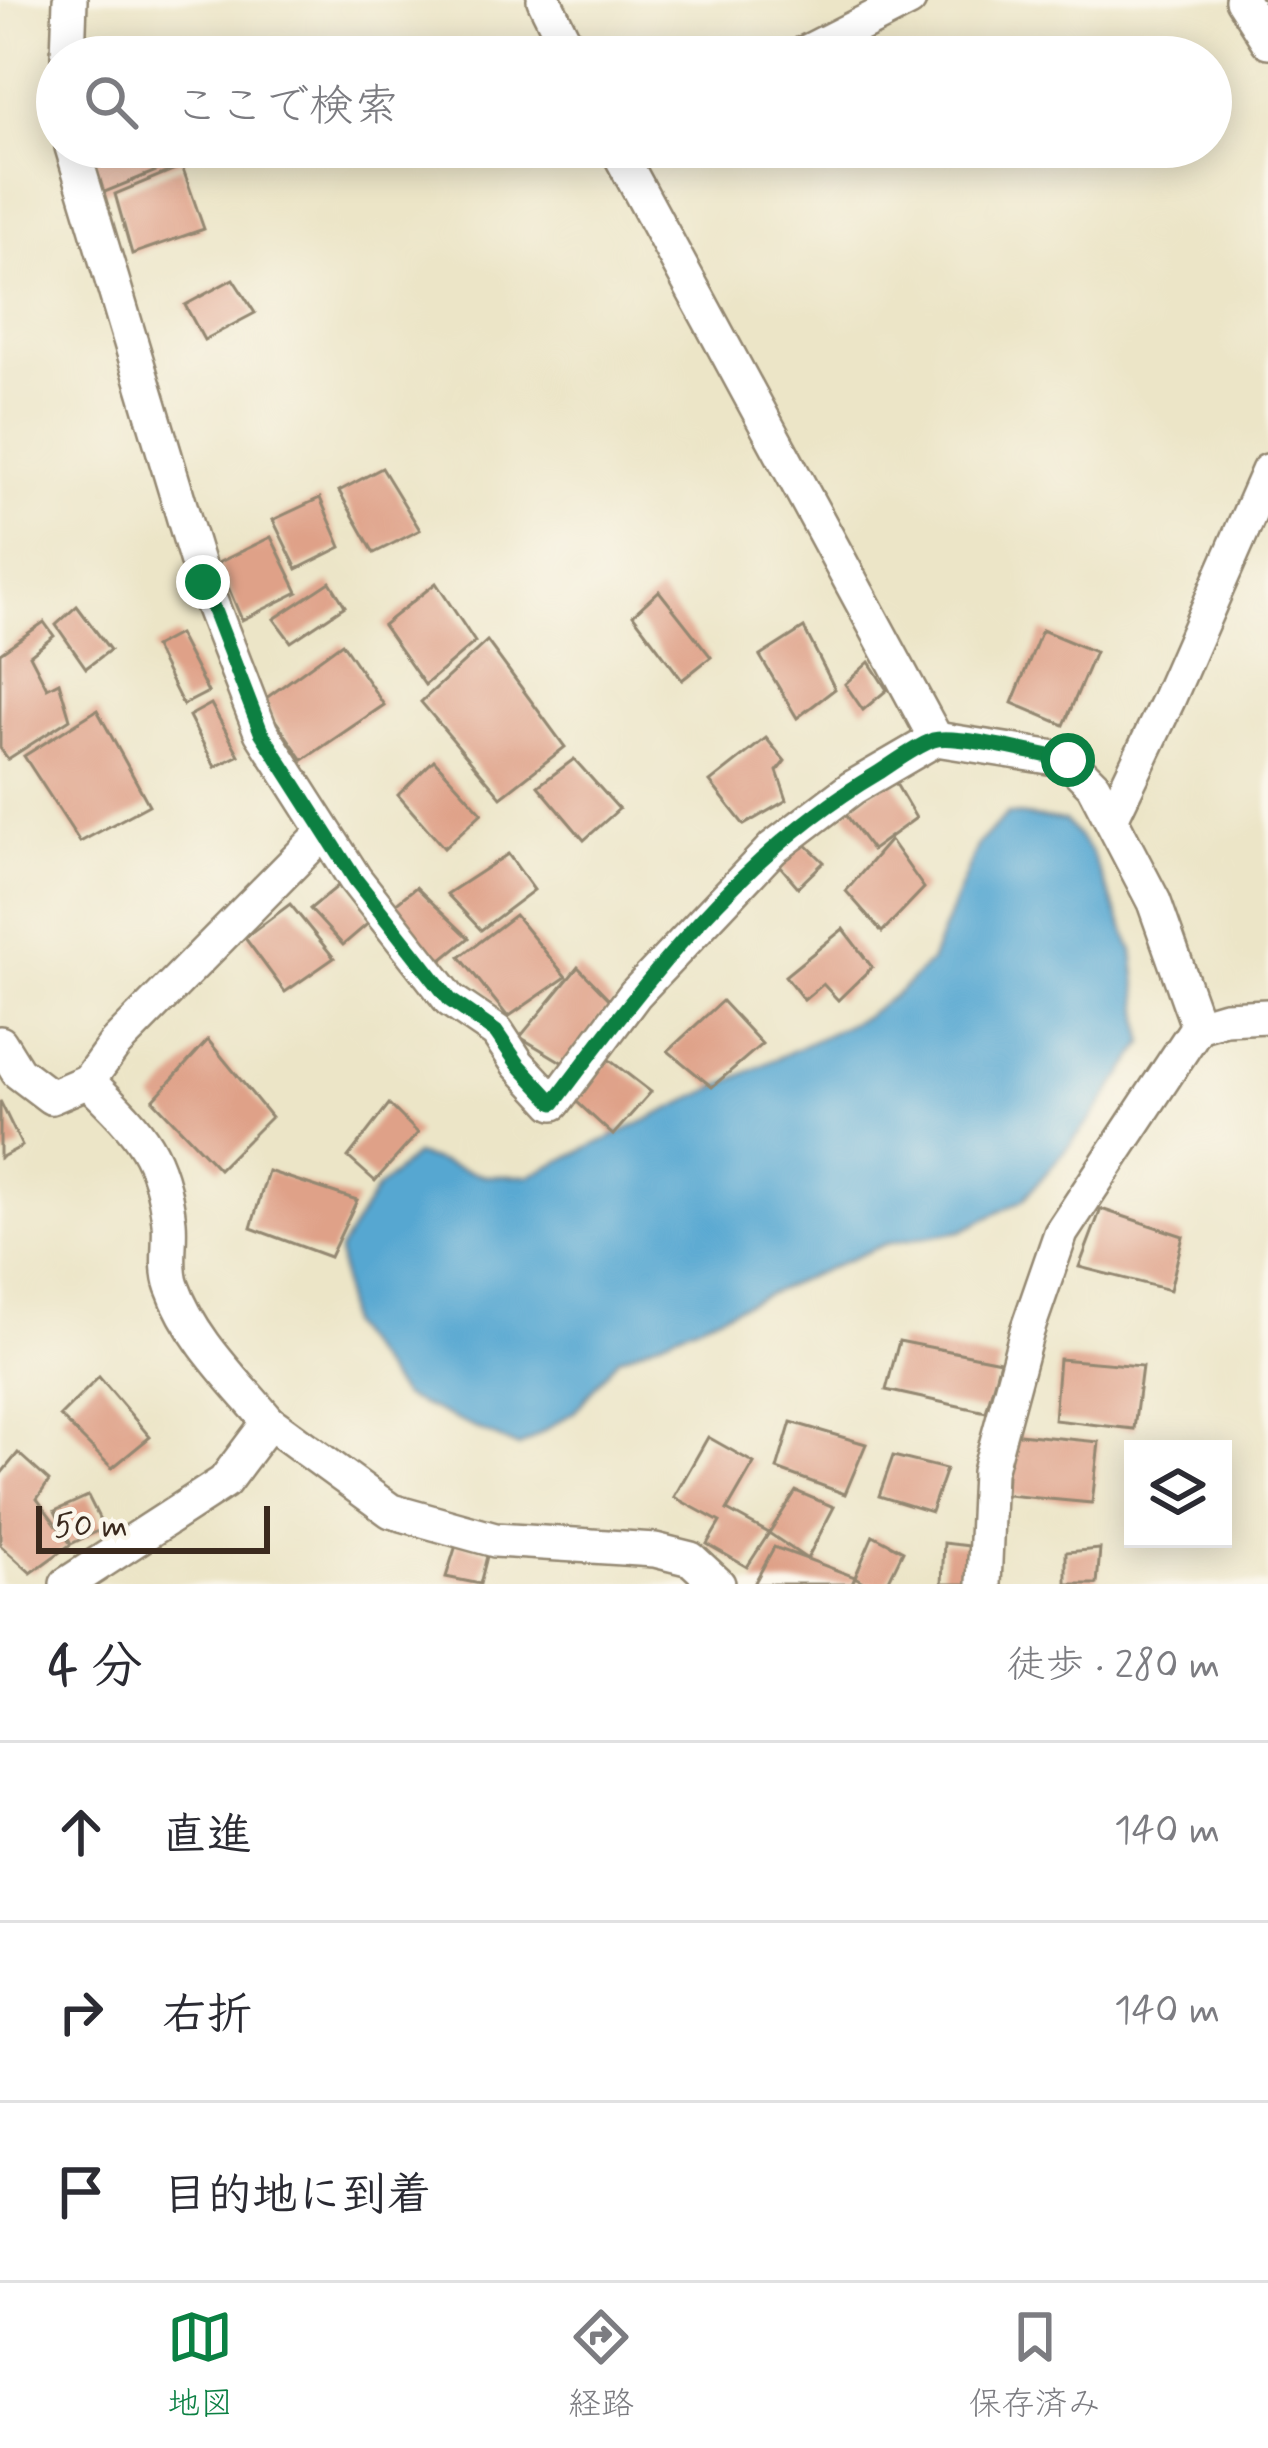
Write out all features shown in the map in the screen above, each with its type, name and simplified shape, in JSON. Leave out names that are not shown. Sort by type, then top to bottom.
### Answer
[{"type":"street","points":[[69,36],[70,0]]},
{"type":"street","points":[[544,0],[562,36]]},
{"type":"street","points":[[838,36],[909,0]]},
{"type":"street","points":[[1242,0],[1268,41]]},
{"type":"street","points":[[78,168],[203,582],[261,732],[355,879],[450,1000],[496,1032],[554,1103],[635,994],[772,848],[852,788],[936,739],[1068,760],[1093,785],[1154,902],[1198,1026]]},
{"type":"street","points":[[629,168],[936,739]]},
{"type":"street","points":[[1112,817],[1268,472]]},
{"type":"street","points":[[0,1043],[18,1072],[51,1097],[88,1081],[115,1044],[324,832]]},
{"type":"street","points":[[984,1584],[989,1472],[1027,1331],[1061,1232],[1198,1026],[1225,1018],[1268,1016]]},
{"type":"street","points":[[88,1081],[136,1129],[161,1170],[170,1282],[194,1331],[269,1422],[392,1511],[495,1540],[655,1550],[691,1559],[718,1584]]},
{"type":"street","points":[[67,1584],[224,1482],[269,1422]]},
{"type":"water","points":[[1008,814],[1065,821],[1091,852],[1133,951],[1144,1043],[1090,1121],[1023,1200],[961,1231],[885,1244],[618,1358],[575,1411],[519,1447],[402,1396],[347,1325],[339,1251],[376,1190],[415,1155],[485,1176],[529,1176],[864,1017],[930,962],[978,844]]},
{"type":"building","points":[[94,168],[164,168],[100,194]]},
{"type":"building","points":[[183,168],[204,229],[132,254],[115,194]]},
{"type":"building","points":[[233,279],[255,313],[204,340],[185,305]]},
{"type":"building","points":[[382,468],[420,530],[374,553],[339,491]]},
{"type":"building","points":[[320,498],[341,547],[297,569],[273,520]]},
{"type":"building","points":[[271,537],[298,592],[242,620],[218,563]]},
{"type":"building","points":[[330,582],[345,606],[291,642],[274,619]]},
{"type":"building","points":[[436,583],[475,642],[425,685],[383,625]]},
{"type":"building","points":[[659,591],[711,657],[682,680],[633,615]]},
{"type":"building","points":[[77,606],[110,650],[86,668],[56,625]]},
{"type":"building","points":[[44,622],[54,636],[30,655],[47,688],[59,682],[70,719],[8,759],[0,748],[0,653]]},
{"type":"building","points":[[804,628],[835,689],[797,718],[760,656]]},
{"type":"building","points":[[1042,630],[1095,652],[1064,725],[1012,703]]},
{"type":"building","points":[[178,634],[208,692],[183,705],[154,647]]},
{"type":"building","points":[[487,641],[565,747],[501,797],[421,702]]},
{"type":"building","points":[[342,643],[384,705],[303,760],[262,701]]},
{"type":"building","points":[[869,662],[887,690],[863,710],[845,684]]},
{"type":"building","points":[[211,704],[239,755],[215,767],[189,716]]},
{"type":"building","points":[[97,710],[149,805],[80,842],[24,756]]},
{"type":"building","points":[[766,738],[785,761],[777,771],[787,800],[744,825],[710,782]]},
{"type":"building","points":[[574,759],[619,809],[584,840],[538,786]]},
{"type":"building","points":[[434,760],[482,813],[444,848],[398,795]]},
{"type":"building","points":[[892,777],[916,818],[872,850],[844,812]]},
{"type":"building","points":[[890,840],[924,888],[882,932],[846,891]]},
{"type":"building","points":[[803,842],[824,862],[798,887],[780,866]]},
{"type":"building","points":[[508,854],[534,890],[481,930],[447,894]]},
{"type":"building","points":[[344,881],[371,921],[343,945],[310,909]]},
{"type":"building","points":[[416,887],[469,938],[442,960],[389,909]]},
{"type":"building","points":[[290,904],[334,958],[285,992],[245,938]]},
{"type":"building","points":[[515,915],[566,977],[508,1017],[460,957]]},
{"type":"building","points":[[843,929],[872,967],[838,1000],[823,984],[804,1000],[785,976]]},
{"type":"building","points":[[578,967],[613,1003],[565,1064],[520,1037]]},
{"type":"building","points":[[722,1001],[762,1044],[712,1087],[668,1051]]},
{"type":"building","points":[[208,1040],[271,1117],[219,1169],[153,1100]]},
{"type":"building","points":[[608,1059],[651,1092],[613,1135],[576,1101]]},
{"type":"building","points":[[0,1101],[22,1146],[0,1158]]},
{"type":"building","points":[[389,1104],[418,1133],[375,1181],[348,1157]]},
{"type":"building","points":[[268,1171],[357,1200],[330,1257],[251,1228]]},
{"type":"building","points":[[1101,1209],[1183,1236],[1170,1290],[1079,1267]]},
{"type":"building","points":[[899,1341],[1000,1361],[986,1412],[886,1390]]},
{"type":"building","points":[[1059,1359],[1142,1366],[1134,1429],[1054,1420]]},
{"type":"building","points":[[99,1377],[150,1437],[112,1468],[60,1416]]},
{"type":"building","points":[[791,1422],[866,1444],[845,1494],[777,1469]]},
{"type":"building","points":[[1009,1433],[1099,1442],[1092,1503],[1006,1495]]},
{"type":"building","points":[[708,1437],[754,1463],[727,1510],[769,1533],[747,1567],[707,1544],[720,1522],[674,1497]]},
{"type":"building","points":[[18,1453],[49,1481],[37,1499],[71,1544],[31,1573],[0,1545],[0,1475]]},
{"type":"building","points":[[893,1456],[946,1469],[931,1512],[879,1496]]},
{"type":"building","points":[[796,1491],[834,1507],[807,1559],[769,1533]]},
{"type":"building","points":[[88,1496],[104,1528],[71,1544],[55,1511]]},
{"type":"building","points":[[873,1535],[903,1551],[887,1584],[866,1584],[855,1577]]},
{"type":"building","points":[[457,1542],[488,1552],[480,1584],[446,1577]]},
{"type":"building","points":[[944,1543],[977,1547],[976,1584],[942,1584]]},
{"type":"building","points":[[774,1547],[855,1577],[852,1584],[754,1584]]},
{"type":"building","points":[[1100,1549],[1097,1584],[1066,1584],[1066,1552]]},
{"type":"route","points":[[203,582],[261,732],[355,879],[450,1000],[496,1032],[554,1103],[635,994],[706,916],[772,848],[852,788],[936,739],[1068,760]]}]
